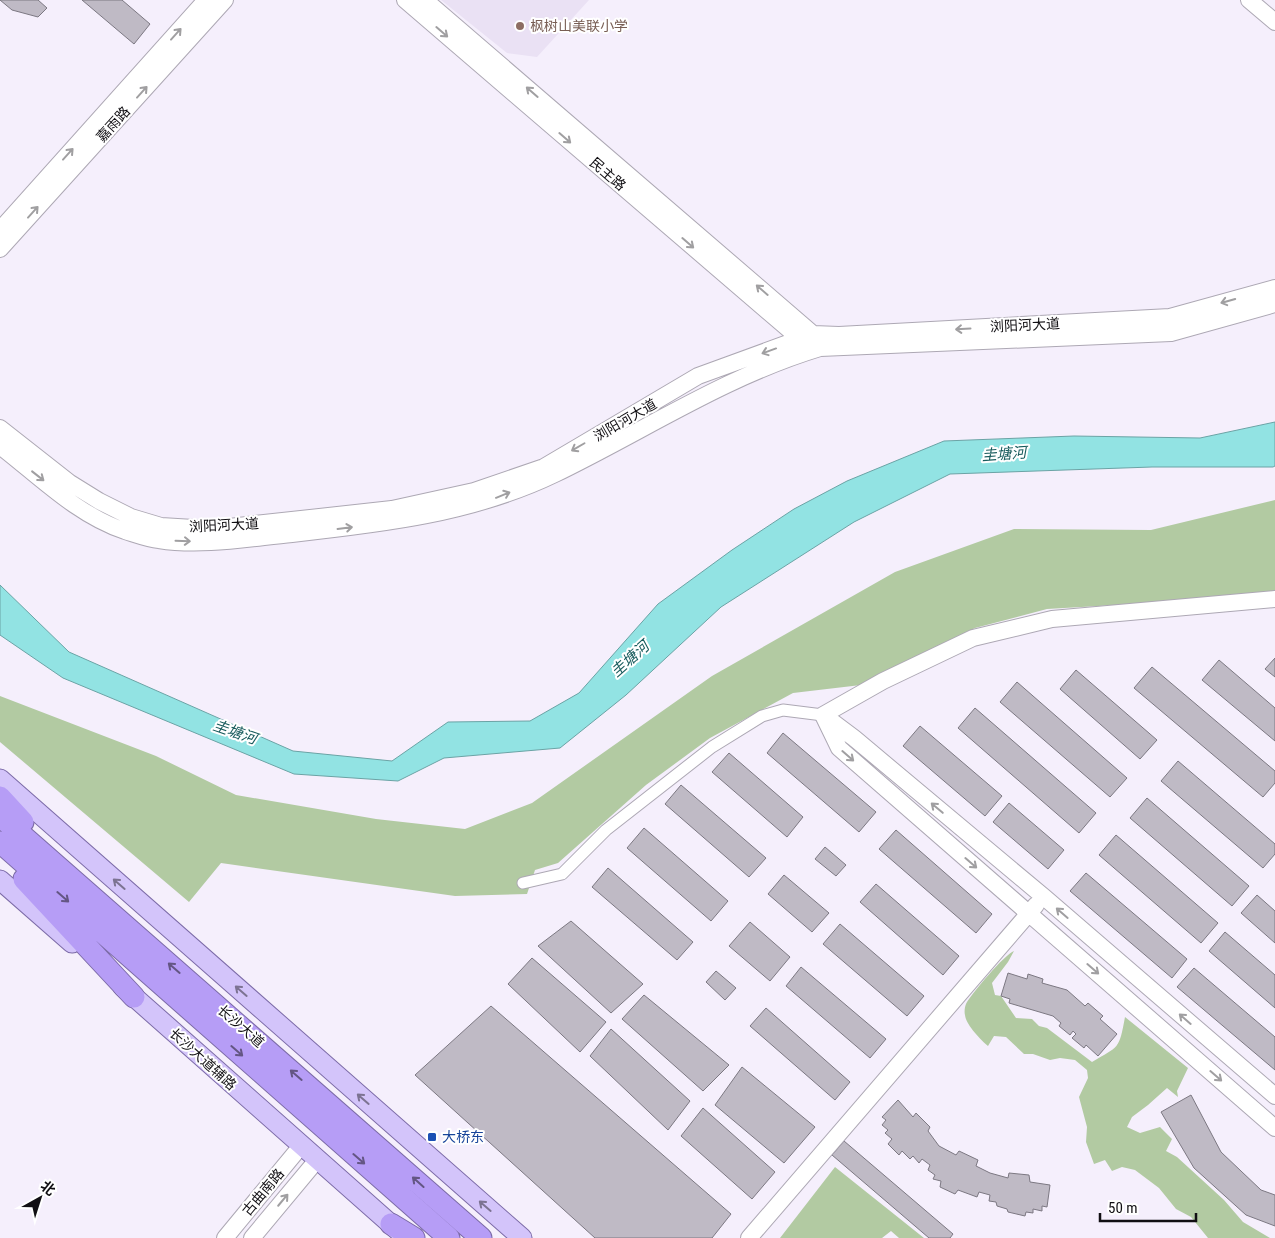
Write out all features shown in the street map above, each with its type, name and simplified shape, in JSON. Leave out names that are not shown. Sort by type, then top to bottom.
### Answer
[{"type":"highway","points":[[0,797],[74,880]]},
{"type":"highway","name":"长沙大道","points":[[0,816],[480,1238]]},
{"type":"highway","name":"长沙大道","points":[[0,842],[449,1238]]},
{"type":"highway","points":[[0,854],[134,997]]},
{"type":"highway","points":[[398,1231],[414,1238]]},
{"type":"main road","points":[[0,779],[522,1238]]},
{"type":"main road","name":"长沙大道辅路","points":[[0,880],[398,1231]]},
{"type":"street","name":"嘉雨路","points":[[0,230],[206,0]]},
{"type":"street","name":"嘉雨路","points":[[0,249],[225,0]]},
{"type":"street","name":"民主路","points":[[405,0],[809,344]]},
{"type":"street","name":"民主路","points":[[425,0],[809,344]]},
{"type":"street","points":[[1259,4],[1275,22]]},
{"type":"street","name":"浏阳河大道","points":[[0,428],[70,483],[99,501],[131,517],[162,526],[210,529],[392,509],[474,491],[544,467],[698,376],[839,336],[1170,317],[1275,288]]},
{"type":"street","name":"浏阳河大道","points":[[0,446],[93,517],[123,530],[159,540],[209,542],[349,528],[422,517],[489,501],[554,474],[712,390],[809,344],[1171,333],[1275,304]]},
{"type":"street","points":[[823,715],[883,682],[973,638],[1052,619],[1275,599]]},
{"type":"street","points":[[523,883],[562,874],[606,830],[621,818],[712,747],[762,716],[783,710],[823,715],[854,738],[1044,897],[1275,1096]]},
{"type":"street","points":[[823,715],[839,748],[1275,1128]]},
{"type":"street","points":[[749,1238],[1044,897]]},
{"type":"street","name":"古曲南路","points":[[225,1238],[301,1146]]},
{"type":"street","name":"古曲南路","points":[[252,1238],[317,1160]]},
{"type":"shaded area","name":"枫树山美联小学","points":[[441,0],[589,0],[537,57],[507,53]]},
{"type":"shaded area","points":[[1275,500],[1275,591],[1133,604],[1047,609],[975,628],[861,685],[793,693],[710,738],[646,785],[558,863],[535,870],[527,894],[455,896],[221,863],[189,902],[0,742],[0,696],[156,756],[236,795],[376,819],[465,829],[532,803],[712,676],[895,572],[1014,529],[1151,530]]},
{"type":"shaded area","points":[[1014,951],[992,983],[995,995],[1001,996],[1016,1018],[1032,1019],[1039,1026],[1047,1028],[1092,1062],[1108,1053],[1119,1042],[1125,1017],[1188,1068],[1177,1091],[1178,1097],[1167,1088],[1132,1117],[1127,1127],[1140,1133],[1160,1127],[1172,1139],[1166,1151],[1177,1157],[1224,1200],[1243,1222],[1270,1238],[1208,1238],[1191,1217],[1176,1209],[1159,1188],[1135,1170],[1122,1167],[1112,1171],[1105,1160],[1094,1164],[1086,1142],[1087,1127],[1079,1097],[1088,1078],[1087,1070],[1075,1060],[1060,1058],[1050,1060],[1033,1054],[1024,1054],[1006,1037],[994,1036],[988,1046],[978,1036],[966,1019],[966,1004],[988,975],[1003,959]]},
{"type":"shaded area","points":[[835,1167],[924,1238],[899,1238],[891,1231],[882,1238],[780,1238]]},
{"type":"water","name":"圭塘河","points":[[1275,422],[1275,466],[1273,467],[1152,467],[950,474],[854,522],[721,607],[626,695],[560,748],[444,758],[398,781],[294,774],[63,678],[0,635],[0,585],[69,652],[293,751],[392,761],[448,722],[530,721],[579,693],[658,604],[732,550],[794,509],[847,481],[944,441],[1074,436],[1200,438]]},
{"type":"building","points":[[0,0],[38,0],[47,8],[38,17],[12,10]]},
{"type":"building","points":[[82,0],[122,0],[150,24],[134,44]]},
{"type":"building","points":[[1275,658],[1275,677],[1265,669]]},
{"type":"building","points":[[1219,660],[1275,708],[1275,741],[1202,680]]},
{"type":"building","points":[[1152,667],[1275,771],[1275,783],[1263,797],[1134,688]]},
{"type":"building","points":[[1076,670],[1157,740],[1140,759],[1060,689]]},
{"type":"building","points":[[1017,682],[1127,778],[1110,797],[1000,702]]},
{"type":"building","points":[[975,708],[1096,813],[1079,833],[958,728]]},
{"type":"building","points":[[920,726],[1002,796],[985,816],[903,746]]},
{"type":"building","points":[[783,733],[876,812],[859,832],[767,753]]},
{"type":"building","points":[[729,753],[803,817],[787,837],[712,772]]},
{"type":"building","points":[[1178,761],[1275,844],[1275,854],[1263,868],[1161,781]]},
{"type":"building","points":[[681,785],[766,858],[749,877],[665,804]]},
{"type":"building","points":[[1147,798],[1249,886],[1232,906],[1130,818]]},
{"type":"building","points":[[1009,803],[1064,850],[1048,869],[993,822]]},
{"type":"building","points":[[644,828],[728,901],[711,921],[627,848]]},
{"type":"building","points":[[896,830],[992,914],[976,933],[879,849]]},
{"type":"building","points":[[1116,835],[1218,923],[1201,943],[1099,855]]},
{"type":"building","points":[[825,847],[846,865],[836,876],[815,859]]},
{"type":"building","points":[[608,868],[693,942],[677,960],[592,887]]},
{"type":"building","points":[[1086,873],[1187,959],[1172,978],[1070,891]]},
{"type":"building","points":[[784,875],[829,913],[812,932],[768,894]]},
{"type":"building","points":[[876,884],[959,956],[943,975],[860,902]]},
{"type":"building","points":[[1257,895],[1275,911],[1275,943],[1241,913]]},
{"type":"building","points":[[571,921],[643,984],[611,1013],[538,946]]},
{"type":"building","points":[[750,922],[790,957],[770,981],[729,946]]},
{"type":"building","points":[[840,924],[924,996],[907,1016],[823,944]]},
{"type":"building","points":[[1225,932],[1275,975],[1275,1008],[1209,951]]},
{"type":"building","points":[[532,958],[606,1022],[580,1052],[508,984]]},
{"type":"building","points":[[801,967],[886,1039],[870,1058],[786,986]]},
{"type":"building","points":[[1194,968],[1275,1037],[1275,1070],[1177,987]]},
{"type":"building","points":[[716,971],[736,988],[725,1000],[706,982]]},
{"type":"building","points":[[1008,973],[1027,979],[1028,974],[1043,979],[1042,983],[1067,990],[1085,1006],[1088,1003],[1103,1016],[1100,1019],[1117,1034],[1098,1056],[1086,1045],[1084,1048],[1072,1038],[1076,1034],[1073,1031],[1070,1035],[1059,1026],[1061,1023],[1053,1016],[1009,1003],[1010,999],[1001,996]]},
{"type":"building","points":[[644,995],[729,1065],[703,1091],[622,1019]]},
{"type":"building","points":[[491,1006],[731,1214],[712,1238],[595,1238],[415,1075]]},
{"type":"building","points":[[766,1008],[850,1082],[835,1100],[750,1026]]},
{"type":"building","points":[[611,1029],[690,1101],[668,1130],[590,1056]]},
{"type":"building","points":[[742,1067],[815,1127],[784,1163],[715,1105]]},
{"type":"building","points":[[1191,1095],[1221,1152],[1261,1190],[1275,1195],[1275,1226],[1246,1215],[1194,1168],[1161,1112]]},
{"type":"building","points":[[898,1100],[913,1117],[916,1113],[930,1127],[928,1131],[939,1146],[956,1155],[959,1151],[978,1160],[976,1166],[990,1173],[1008,1178],[1009,1173],[1029,1175],[1030,1182],[1050,1185],[1047,1207],[1042,1206],[1042,1211],[1033,1209],[1033,1213],[1026,1212],[1025,1216],[1008,1212],[1007,1209],[997,1206],[996,1202],[989,1201],[990,1195],[979,1192],[977,1197],[958,1190],[955,1194],[940,1187],[941,1181],[933,1179],[935,1175],[928,1170],[930,1165],[922,1159],[919,1163],[913,1156],[910,1159],[902,1151],[899,1155],[888,1144],[892,1139],[885,1133],[888,1130],[882,1125],[886,1120],[882,1117]]},
{"type":"building","points":[[703,1108],[775,1172],[752,1199],[681,1136]]},
{"type":"building","points":[[844,1141],[953,1234],[950,1238],[929,1238],[832,1155]]},
{"type":"place","name":"枫树山美联小学","points":[[520,26]]},
{"type":"place","name":"大桥东","points":[[432,1137]]}]
